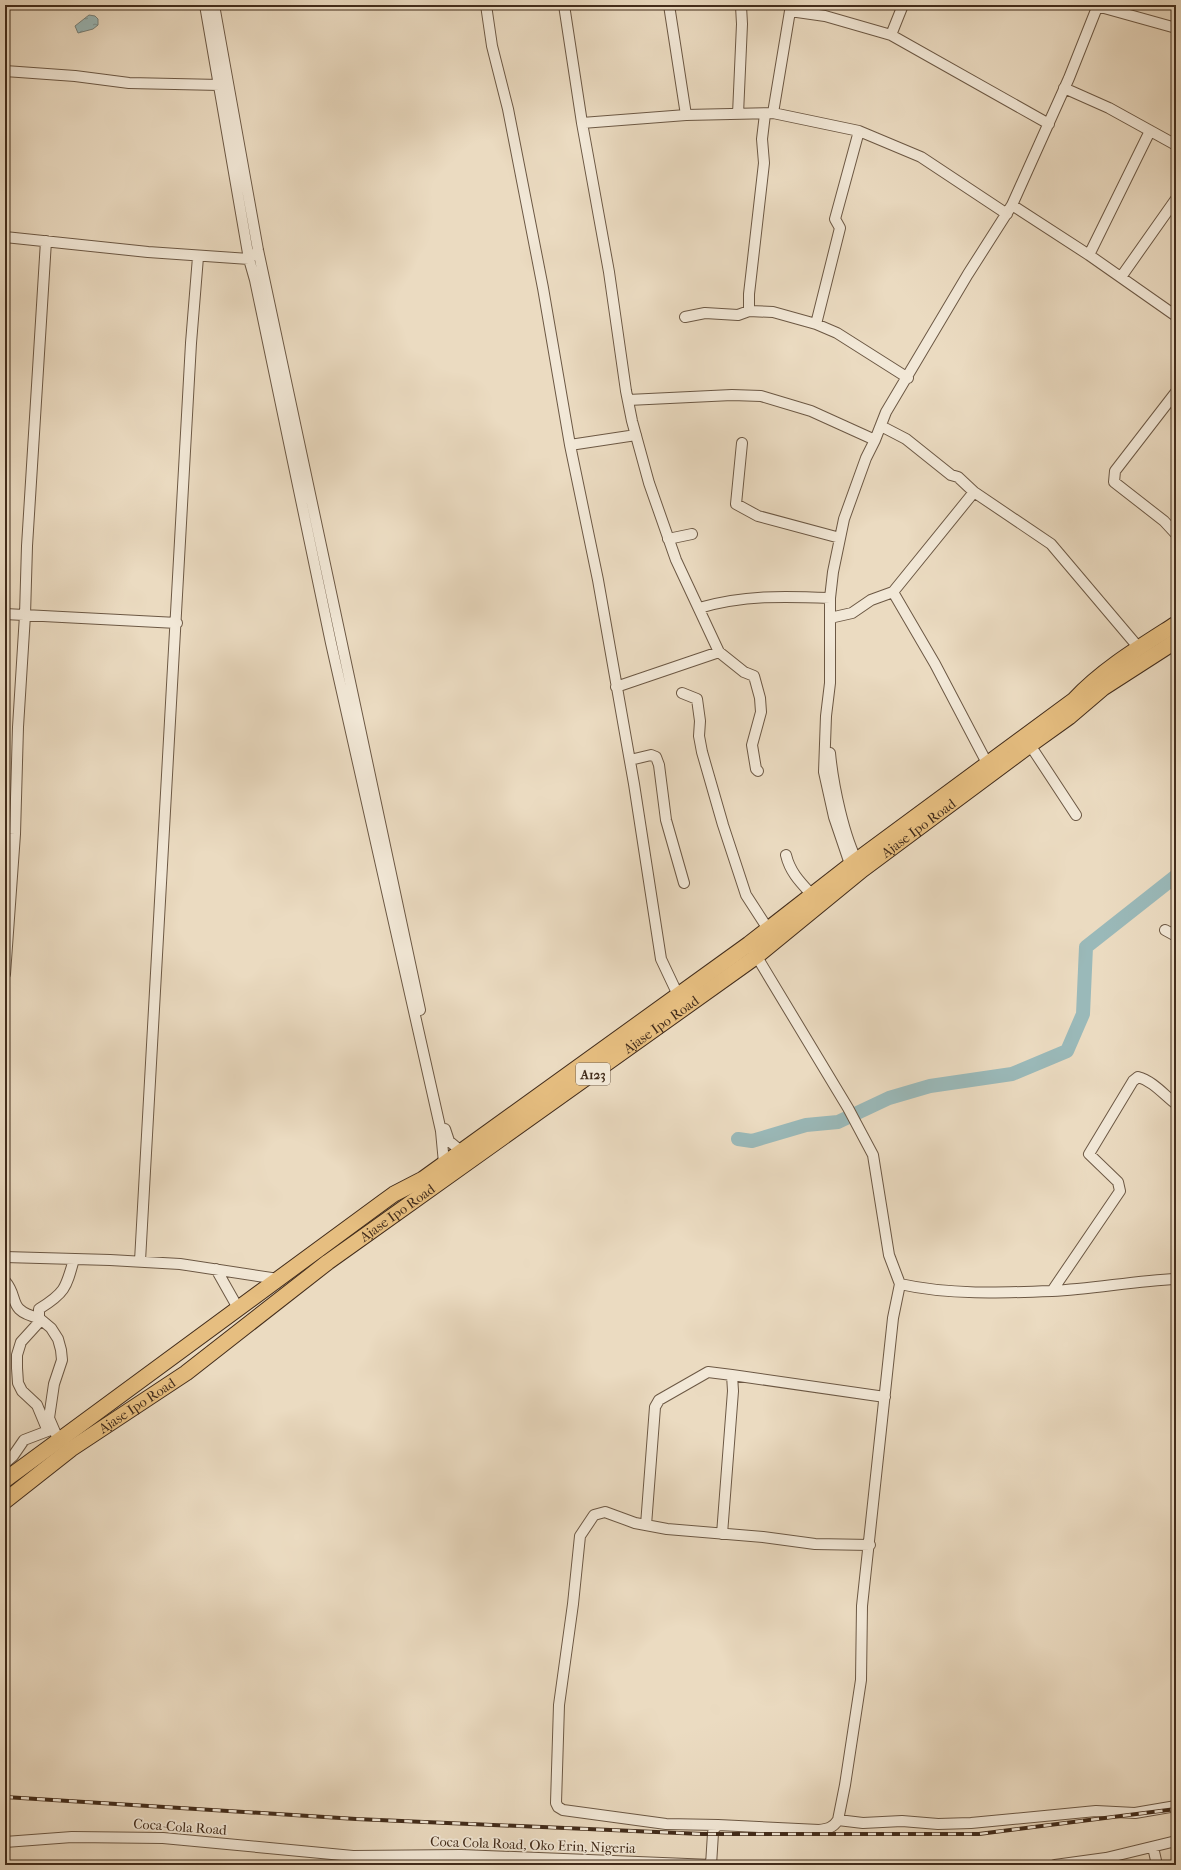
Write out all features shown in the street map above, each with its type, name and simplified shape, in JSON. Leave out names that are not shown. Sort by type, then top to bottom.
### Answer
[{"type":"highway","name":"Ajase Ipo Road","points":[[5,1501],[71,1449],[186,1372],[328,1262],[757,956],[856,868],[987,763],[1074,700],[1090,683],[1176,624]]},
{"type":"highway","name":"Ajase Ipo Road","points":[[5,1480],[53,1433],[238,1308],[394,1194],[423,1179],[749,944],[812,895],[856,868],[1030,745],[1069,717],[1103,688],[1176,641]]},
{"type":"street","points":[[205,5],[250,259],[333,650],[441,1131],[444,1163]]},
{"type":"street","points":[[214,5],[258,250],[444,1126],[449,1141],[461,1151]]},
{"type":"street","points":[[486,5],[492,46],[508,109],[543,288],[570,445],[598,580],[630,760],[661,959],[678,995]]},
{"type":"street","points":[[564,5],[582,123],[609,272],[628,400],[636,435],[649,483],[676,560],[719,652],[744,672],[754,676],[758,685],[761,712],[752,745],[756,769],[758,771]]},
{"type":"street","points":[[669,5],[686,115]]},
{"type":"street","points":[[891,35],[903,5]]},
{"type":"street","points":[[738,114],[742,24],[741,6]]},
{"type":"street","points":[[856,868],[836,793],[831,766],[826,716],[830,683],[830,598],[844,519],[866,458],[886,412],[908,378],[968,274],[1012,205],[1049,124],[1098,6],[1176,28]]},
{"type":"street","points":[[749,311],[764,163],[762,139],[769,114],[791,8],[891,35],[1049,124]]},
{"type":"street","points":[[5,71],[75,76],[129,83],[220,85]]},
{"type":"street","points":[[1064,88],[1109,108],[1176,145]]},
{"type":"street","points":[[582,123],[686,115],[769,114],[859,132],[927,161],[1007,214]]},
{"type":"street","points":[[1089,255],[1150,131]]},
{"type":"street","points":[[816,324],[840,228],[835,219],[859,132]]},
{"type":"street","points":[[1121,277],[1176,199]]},
{"type":"street","points":[[1012,205],[1089,255],[1176,316]]},
{"type":"street","points":[[5,237],[198,257],[250,259]]},
{"type":"street","points":[[5,974],[15,834],[18,727],[25,615],[27,546],[46,241]]},
{"type":"street","points":[[250,259],[258,250]]},
{"type":"street","points":[[140,1261],[177,623],[191,343],[198,257]]},
{"type":"street","points":[[685,317],[705,313],[738,315],[749,311],[773,312],[816,324],[837,333],[908,378]]},
{"type":"street","points":[[1176,392],[1115,471],[1114,482],[1164,521],[1176,534]]},
{"type":"street","points":[[628,400],[732,395],[761,396],[811,411],[875,440]]},
{"type":"street","points":[[881,426],[906,438],[951,475],[958,477],[974,492],[1051,544],[1139,648]]},
{"type":"street","points":[[570,445],[636,435]]},
{"type":"street","points":[[742,443],[736,504],[758,516],[840,538]]},
{"type":"street","points":[[830,618],[852,613],[871,600],[893,592],[974,492]]},
{"type":"street","points":[[668,539],[692,534]]},
{"type":"street","points":[[893,592],[935,664],[987,763]]},
{"type":"street","points":[[699,608],[722,601],[776,596],[830,598]]},
{"type":"street","points":[[5,614],[177,623]]},
{"type":"street","points":[[616,687],[719,652]]},
{"type":"street","points":[[682,693],[697,699],[700,721],[699,736],[702,752],[723,825],[746,895],[768,929]]},
{"type":"street","points":[[1030,745],[1076,815]]},
{"type":"street","points":[[630,760],[651,755],[656,757],[659,765],[666,820],[684,883]]},
{"type":"street","points":[[786,855],[789,867],[795,877],[812,895]]},
{"type":"street","points":[[1166,930],[1176,936]]},
{"type":"street","points":[[749,944],[848,1108],[873,1155],[889,1255],[900,1284],[894,1318],[870,1545],[862,1606],[861,1680],[845,1786],[838,1820],[835,1825],[828,1829],[819,1830],[666,1824],[563,1810],[558,1807],[556,1803],[559,1705],[573,1604],[580,1536],[594,1515],[605,1512],[635,1523],[667,1529],[815,1544],[870,1545]]},
{"type":"street","points":[[1052,1291],[1120,1191],[1118,1182],[1089,1154],[1132,1081],[1142,1078],[1151,1083],[1176,1104]]},
{"type":"street","points":[[5,1257],[140,1261],[180,1264],[278,1279]]},
{"type":"street","points":[[53,1433],[36,1405],[22,1391],[18,1383],[16,1368],[17,1355],[21,1342],[40,1319],[39,1309],[55,1298],[67,1286],[74,1259]]},
{"type":"street","points":[[216,1269],[238,1308]]},
{"type":"street","points":[[900,1284],[924,1290],[974,1292],[1052,1291],[1176,1279]]},
{"type":"street","points":[[5,1281],[9,1287],[14,1303],[25,1315],[40,1319],[51,1328],[58,1339],[62,1360],[54,1384],[50,1409],[49,1418],[53,1433]]},
{"type":"street","points":[[646,1525],[655,1407],[659,1400],[708,1372],[885,1397]]},
{"type":"street","points":[[722,1534],[733,1391],[732,1376]]},
{"type":"street","points":[[6,1463],[24,1440],[53,1433]]},
{"type":"street","points":[[838,1820],[863,1823],[902,1821],[938,1824],[971,1823],[1096,1811],[1135,1813],[1176,1806]]},
{"type":"street","points":[[711,1865],[713,1833],[714,1829],[718,1825]]},
{"type":"street","name":"Coca-Cola Road","points":[[5,1842],[72,1837],[163,1838],[353,1856]]},
{"type":"street","points":[[1055,1865],[1106,1858],[1176,1841]]},
{"type":"street","points":[[1153,1847],[1157,1865]]},
{"type":"street","name":"Coca Cola Road, Oko Erin, Nigeria","points":[[353,1856],[461,1855],[711,1865]]},
{"type":"water","points":[[89,15],[95,16],[98,19],[98,25],[93,29],[78,33],[75,26]]},
{"type":"waterway","points":[[738,1139],[752,1141],[806,1125],[838,1122],[889,1098],[930,1086],[1012,1074],[1067,1051],[1083,1014],[1086,947],[1176,876]]},
{"type":"railway","points":[[5,1797],[356,1819],[702,1834],[979,1834],[1176,1809]]}]
